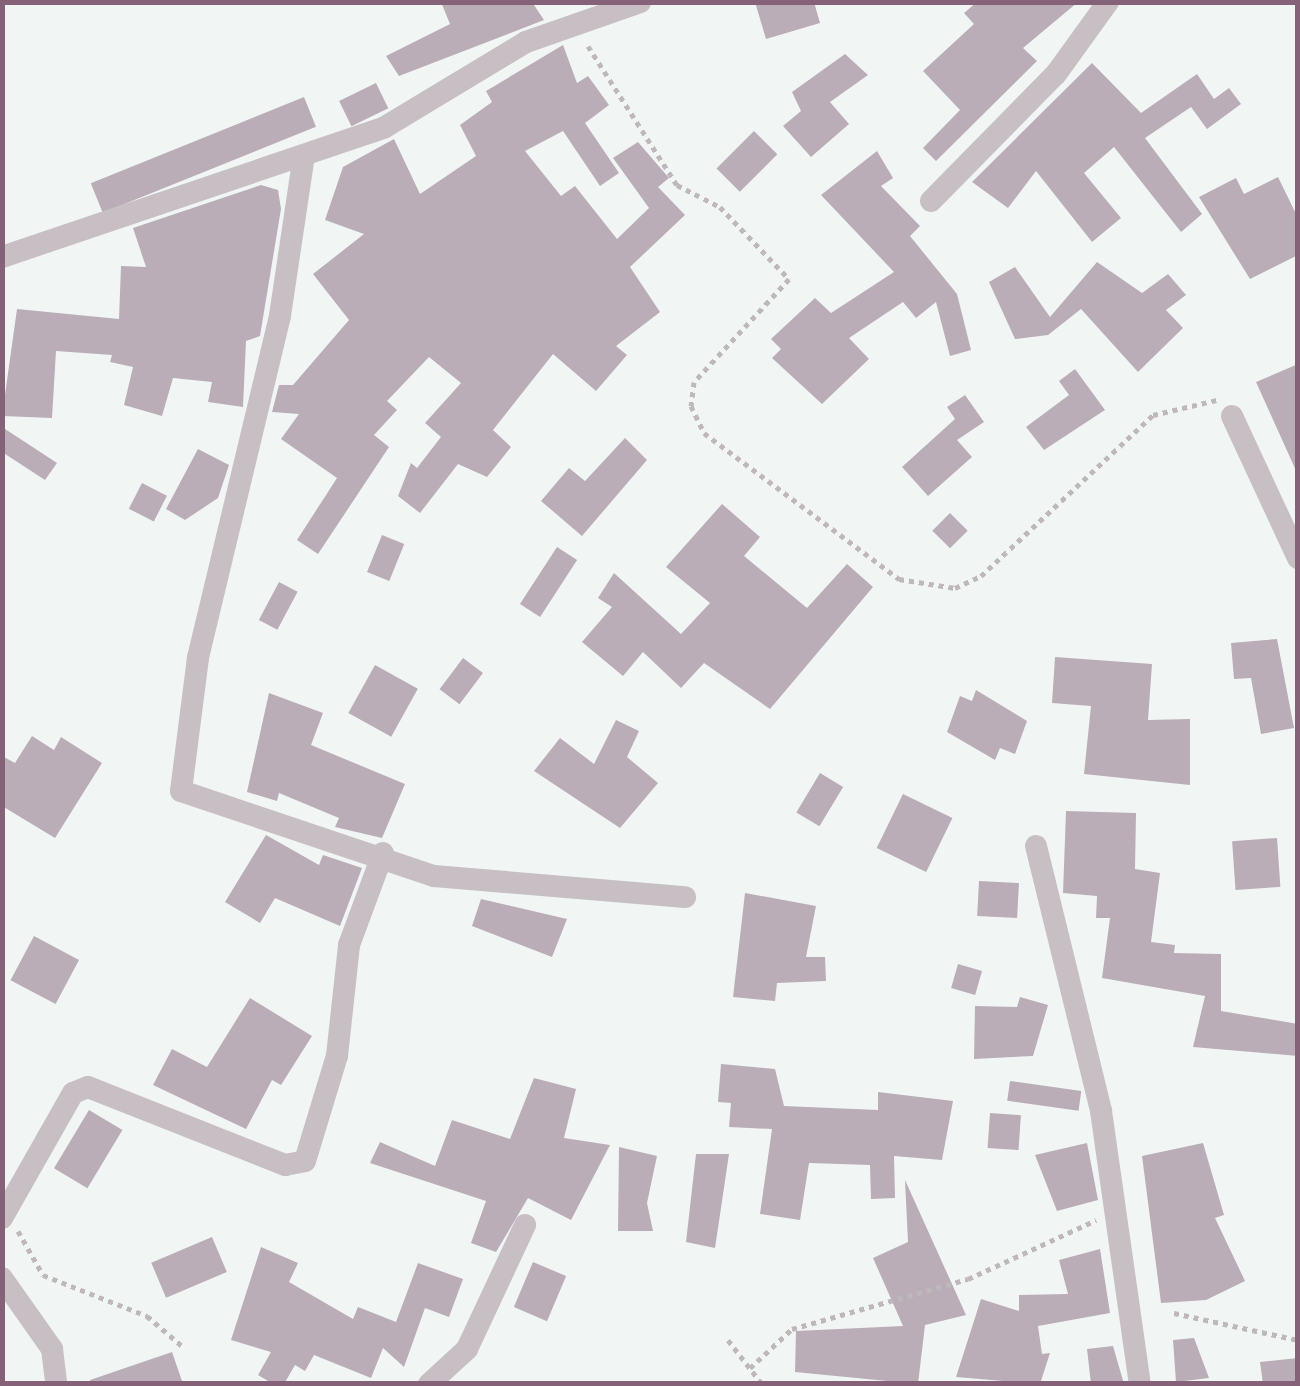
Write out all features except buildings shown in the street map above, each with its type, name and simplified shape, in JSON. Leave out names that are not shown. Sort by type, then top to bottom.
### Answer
[{"type":"street","points":[[2,257],[385,127],[572,20],[640,2]]},
{"type":"street","points":[[930,201],[1056,74],[1108,2]]},
{"type":"street","points":[[304,155],[280,316],[198,658],[178,784],[190,800],[383,853],[434,876],[685,897]]},
{"type":"street","points":[[1232,416],[1298,558]]},
{"type":"street","points":[[1036,846],[1101,1111],[1140,1384]]},
{"type":"street","points":[[5,1214],[73,1093],[88,1087],[286,1165],[304,1161],[337,1056],[349,945],[383,853]]},
{"type":"street","points":[[428,1384],[467,1349],[525,1225]]},
{"type":"street","points":[[2,1278],[52,1350],[56,1384]]},
{"type":"path","points":[[572,20],[677,185],[720,208],[789,280],[694,382],[690,406],[704,434],[899,579],[955,588],[980,576],[1112,448],[1178,402],[1212,398],[1232,416]]},
{"type":"path","points":[[750,1368],[792,1329],[968,1279],[1113,1211]]},
{"type":"path","points":[[5,1214],[42,1275],[148,1316],[182,1346]]},
{"type":"path","points":[[1174,1313],[1298,1340]]},
{"type":"path","points":[[728,1340],[762,1384]]}]
